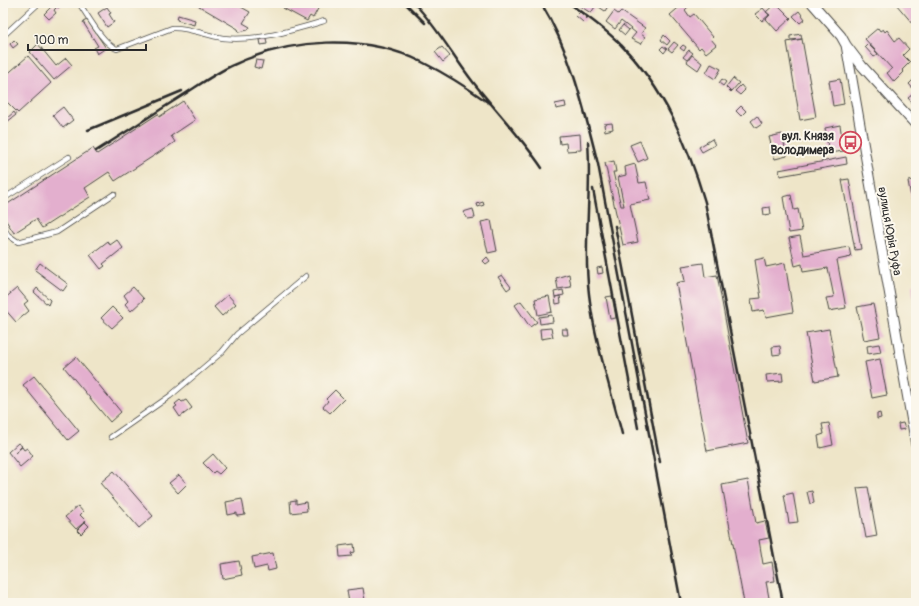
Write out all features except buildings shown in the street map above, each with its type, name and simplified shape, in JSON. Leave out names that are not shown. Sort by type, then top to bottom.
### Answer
[{"type":"street","points":[[812,3],[841,36],[862,66],[916,125]]},
{"type":"street","name":"вулиця Юрія Руфа","points":[[846,45],[916,445]]},
{"type":"lane","points":[[3,36],[39,3]]},
{"type":"lane","points":[[79,3],[111,47],[117,49],[172,28],[180,28],[222,38],[238,39],[294,31],[324,20]]},
{"type":"lane","points":[[3,200],[69,157]]},
{"type":"lane","points":[[3,228],[8,235],[18,242],[57,232],[114,194]]},
{"type":"lane","points":[[111,437],[170,396],[222,352],[237,334],[306,276]]},
{"type":"railway","points":[[405,3],[425,23]]},
{"type":"railway","points":[[414,3],[438,32],[473,82],[542,168]]},
{"type":"railway","points":[[541,3],[561,41],[569,61],[582,102],[598,164],[681,603]]},
{"type":"railway","points":[[569,3],[609,34],[636,62],[650,80],[673,118],[691,159],[705,202],[783,603]]},
{"type":"railway","points":[[96,151],[231,66],[277,49],[302,45],[351,43],[376,46],[400,53],[440,71],[489,103]]},
{"type":"railway","points":[[88,130],[182,91]]},
{"type":"railway","points":[[588,142],[589,180],[587,275],[589,294],[591,311],[599,346],[622,434]]},
{"type":"railway","points":[[593,189],[638,428]]},
{"type":"railway","points":[[615,226],[660,462]]},
{"type":"place","name":"вул. Князя Володимера","points":[[850,143]]}]
